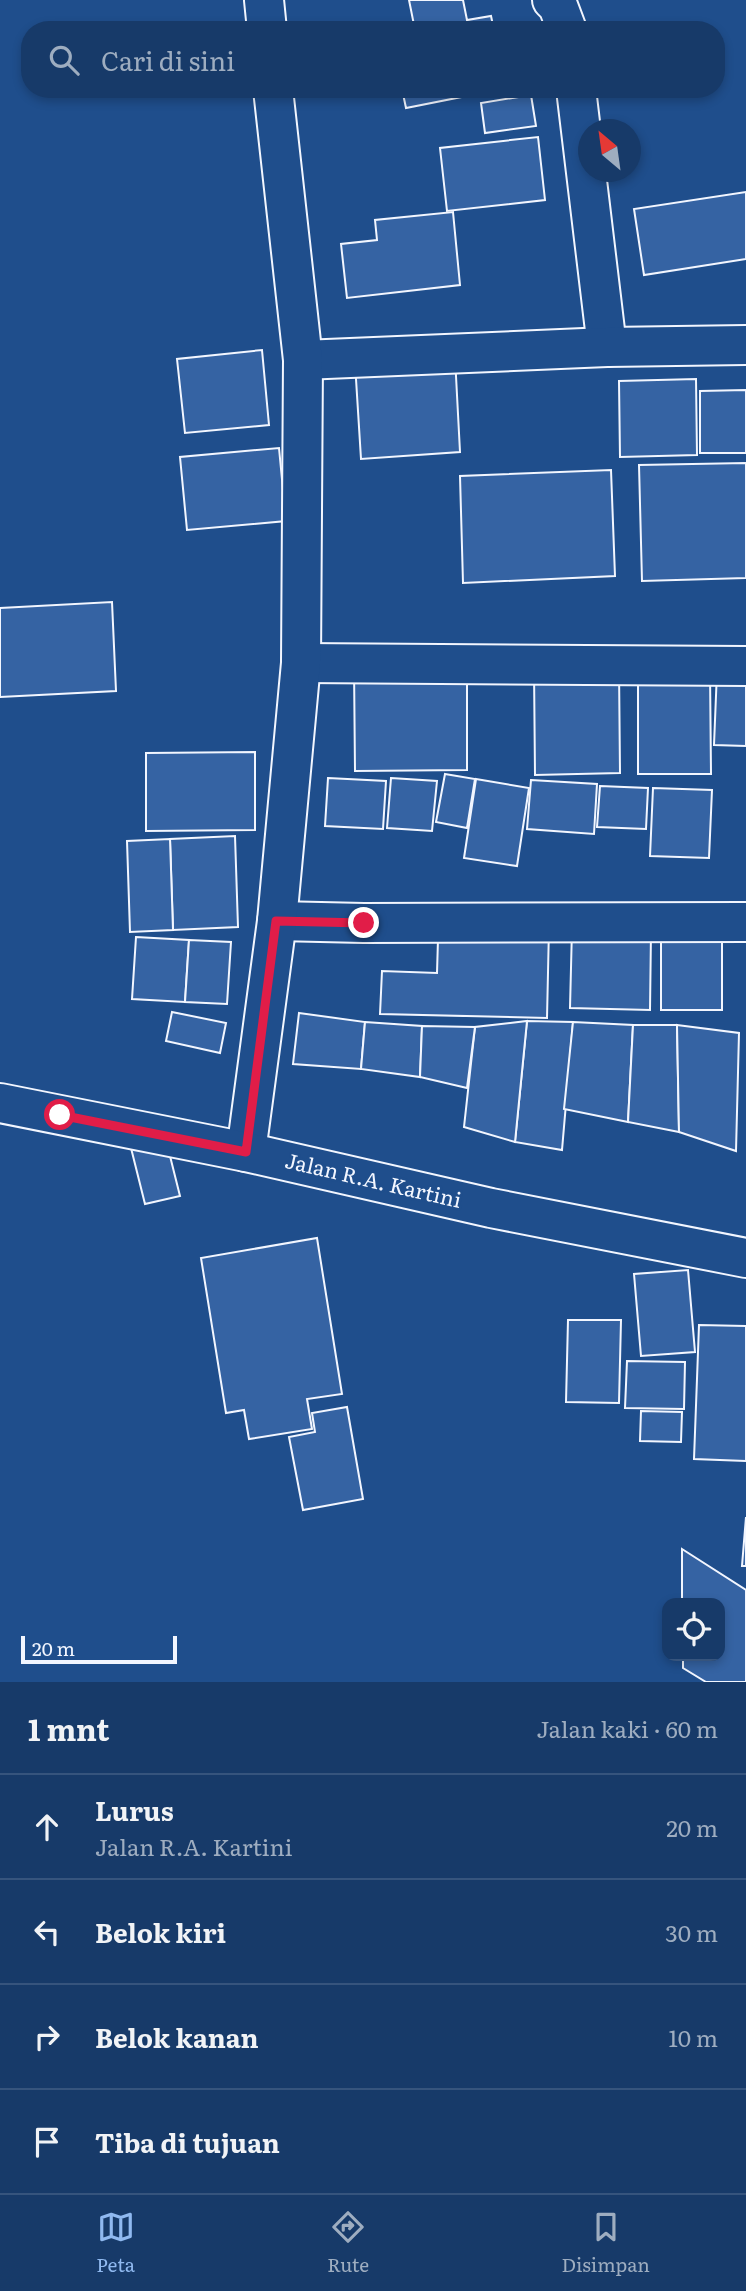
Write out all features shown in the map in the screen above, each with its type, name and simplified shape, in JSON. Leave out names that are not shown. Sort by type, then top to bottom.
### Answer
[{"type":"street","points":[[266,21],[264,0],[273,0]]},
{"type":"street","points":[[552,0],[558,6],[564,21]]},
{"type":"street","points":[[246,1152],[276,921],[301,663],[303,360],[274,98]]},
{"type":"street","points":[[577,98],[607,346]]},
{"type":"street","points":[[303,360],[607,346],[746,345]]},
{"type":"street","points":[[301,663],[746,666]]},
{"type":"street","points":[[276,921],[746,922]]},
{"type":"street","name":"Jalan R.A. Kartini","points":[[0,1102],[246,1152],[491,1208],[746,1258]]},
{"type":"building","points":[[409,0],[463,0],[467,20],[491,16],[492,21],[413,21]]},
{"type":"building","points":[[404,98],[457,98],[406,108]]},
{"type":"building","points":[[531,98],[536,126],[485,133],[481,103]]},
{"type":"building","points":[[538,137],[545,200],[447,211],[440,148]]},
{"type":"building","points":[[746,192],[746,259],[644,275],[634,209]]},
{"type":"building","points":[[453,212],[460,285],[347,298],[341,244],[377,240],[375,220]]},
{"type":"building","points":[[262,350],[269,425],[185,433],[177,359]]},
{"type":"building","points":[[455,357],[460,452],[361,459],[355,363]]},
{"type":"building","points":[[696,379],[697,455],[620,457],[619,381]]},
{"type":"building","points":[[746,390],[746,453],[700,453],[700,391]]},
{"type":"building","points":[[279,448],[286,521],[187,530],[180,457]]},
{"type":"building","points":[[746,463],[746,578],[642,581],[639,465]]},
{"type":"building","points":[[611,470],[615,576],[463,583],[460,476]]},
{"type":"building","points":[[112,602],[116,691],[0,697],[0,608]]},
{"type":"building","points":[[467,665],[467,770],[355,771],[354,666]]},
{"type":"building","points":[[619,667],[620,773],[535,775],[534,669]]},
{"type":"building","points":[[710,671],[711,774],[638,774],[638,672]]},
{"type":"building","points":[[717,671],[746,672],[746,746],[714,745]]},
{"type":"building","points":[[255,752],[255,830],[146,831],[146,753]]},
{"type":"building","points":[[445,774],[475,779],[467,828],[436,822]]},
{"type":"building","points":[[328,778],[386,781],[383,829],[325,826]]},
{"type":"building","points":[[391,778],[437,781],[432,831],[387,828]]},
{"type":"building","points":[[476,779],[529,788],[517,866],[464,858]]},
{"type":"building","points":[[531,780],[597,784],[594,834],[527,829]]},
{"type":"building","points":[[600,786],[648,788],[646,829],[597,827]]},
{"type":"building","points":[[653,788],[712,790],[709,858],[650,856]]},
{"type":"building","points":[[235,836],[238,927],[173,930],[170,839]]},
{"type":"building","points":[[170,839],[173,930],[130,932],[127,841]]},
{"type":"building","points":[[549,927],[547,1018],[380,1014],[382,971],[437,973],[438,939]]},
{"type":"building","points":[[572,928],[651,931],[650,1010],[570,1008]]},
{"type":"building","points":[[136,937],[189,940],[185,1002],[132,999]]},
{"type":"building","points":[[722,937],[722,1010],[661,1010],[661,938]]},
{"type":"building","points":[[189,940],[231,942],[227,1004],[185,1002]]},
{"type":"building","points":[[172,1012],[226,1023],[220,1053],[166,1041]]},
{"type":"building","points":[[299,1013],[365,1022],[361,1069],[293,1064]]},
{"type":"building","points":[[527,1021],[573,1022],[562,1150],[515,1142]]},
{"type":"building","points":[[527,1021],[515,1142],[464,1127],[475,1027]]},
{"type":"building","points":[[365,1022],[422,1026],[420,1077],[361,1069]]},
{"type":"building","points":[[573,1022],[633,1025],[628,1122],[564,1109]]},
{"type":"building","points":[[633,1025],[677,1025],[679,1132],[628,1122]]},
{"type":"building","points":[[677,1025],[739,1033],[736,1151],[679,1132]]},
{"type":"building","points":[[422,1026],[475,1027],[467,1088],[420,1077]]},
{"type":"building","points":[[166,1140],[180,1196],[145,1204],[131,1148]]},
{"type":"building","points":[[317,1238],[342,1394],[307,1399],[312,1429],[249,1439],[244,1410],[226,1413],[201,1258]]},
{"type":"building","points":[[688,1270],[695,1352],[641,1356],[634,1274]]},
{"type":"building","points":[[568,1320],[621,1320],[619,1403],[566,1402]]},
{"type":"building","points":[[699,1325],[746,1326],[746,1461],[694,1459]]},
{"type":"building","points":[[627,1361],[685,1362],[684,1409],[625,1408]]},
{"type":"building","points":[[347,1407],[363,1499],[303,1510],[289,1437],[315,1432],[312,1413]]},
{"type":"building","points":[[641,1411],[682,1412],[681,1442],[640,1441]]},
{"type":"building","points":[[746,1517],[746,1566],[742,1566]]},
{"type":"building","points":[[682,1549],[746,1590],[746,1682],[706,1682],[683,1668],[683,1661],[725,1661],[725,1598],[682,1598]]},
{"type":"route","points":[[60,1115],[246,1152],[276,921],[364,923]]}]
